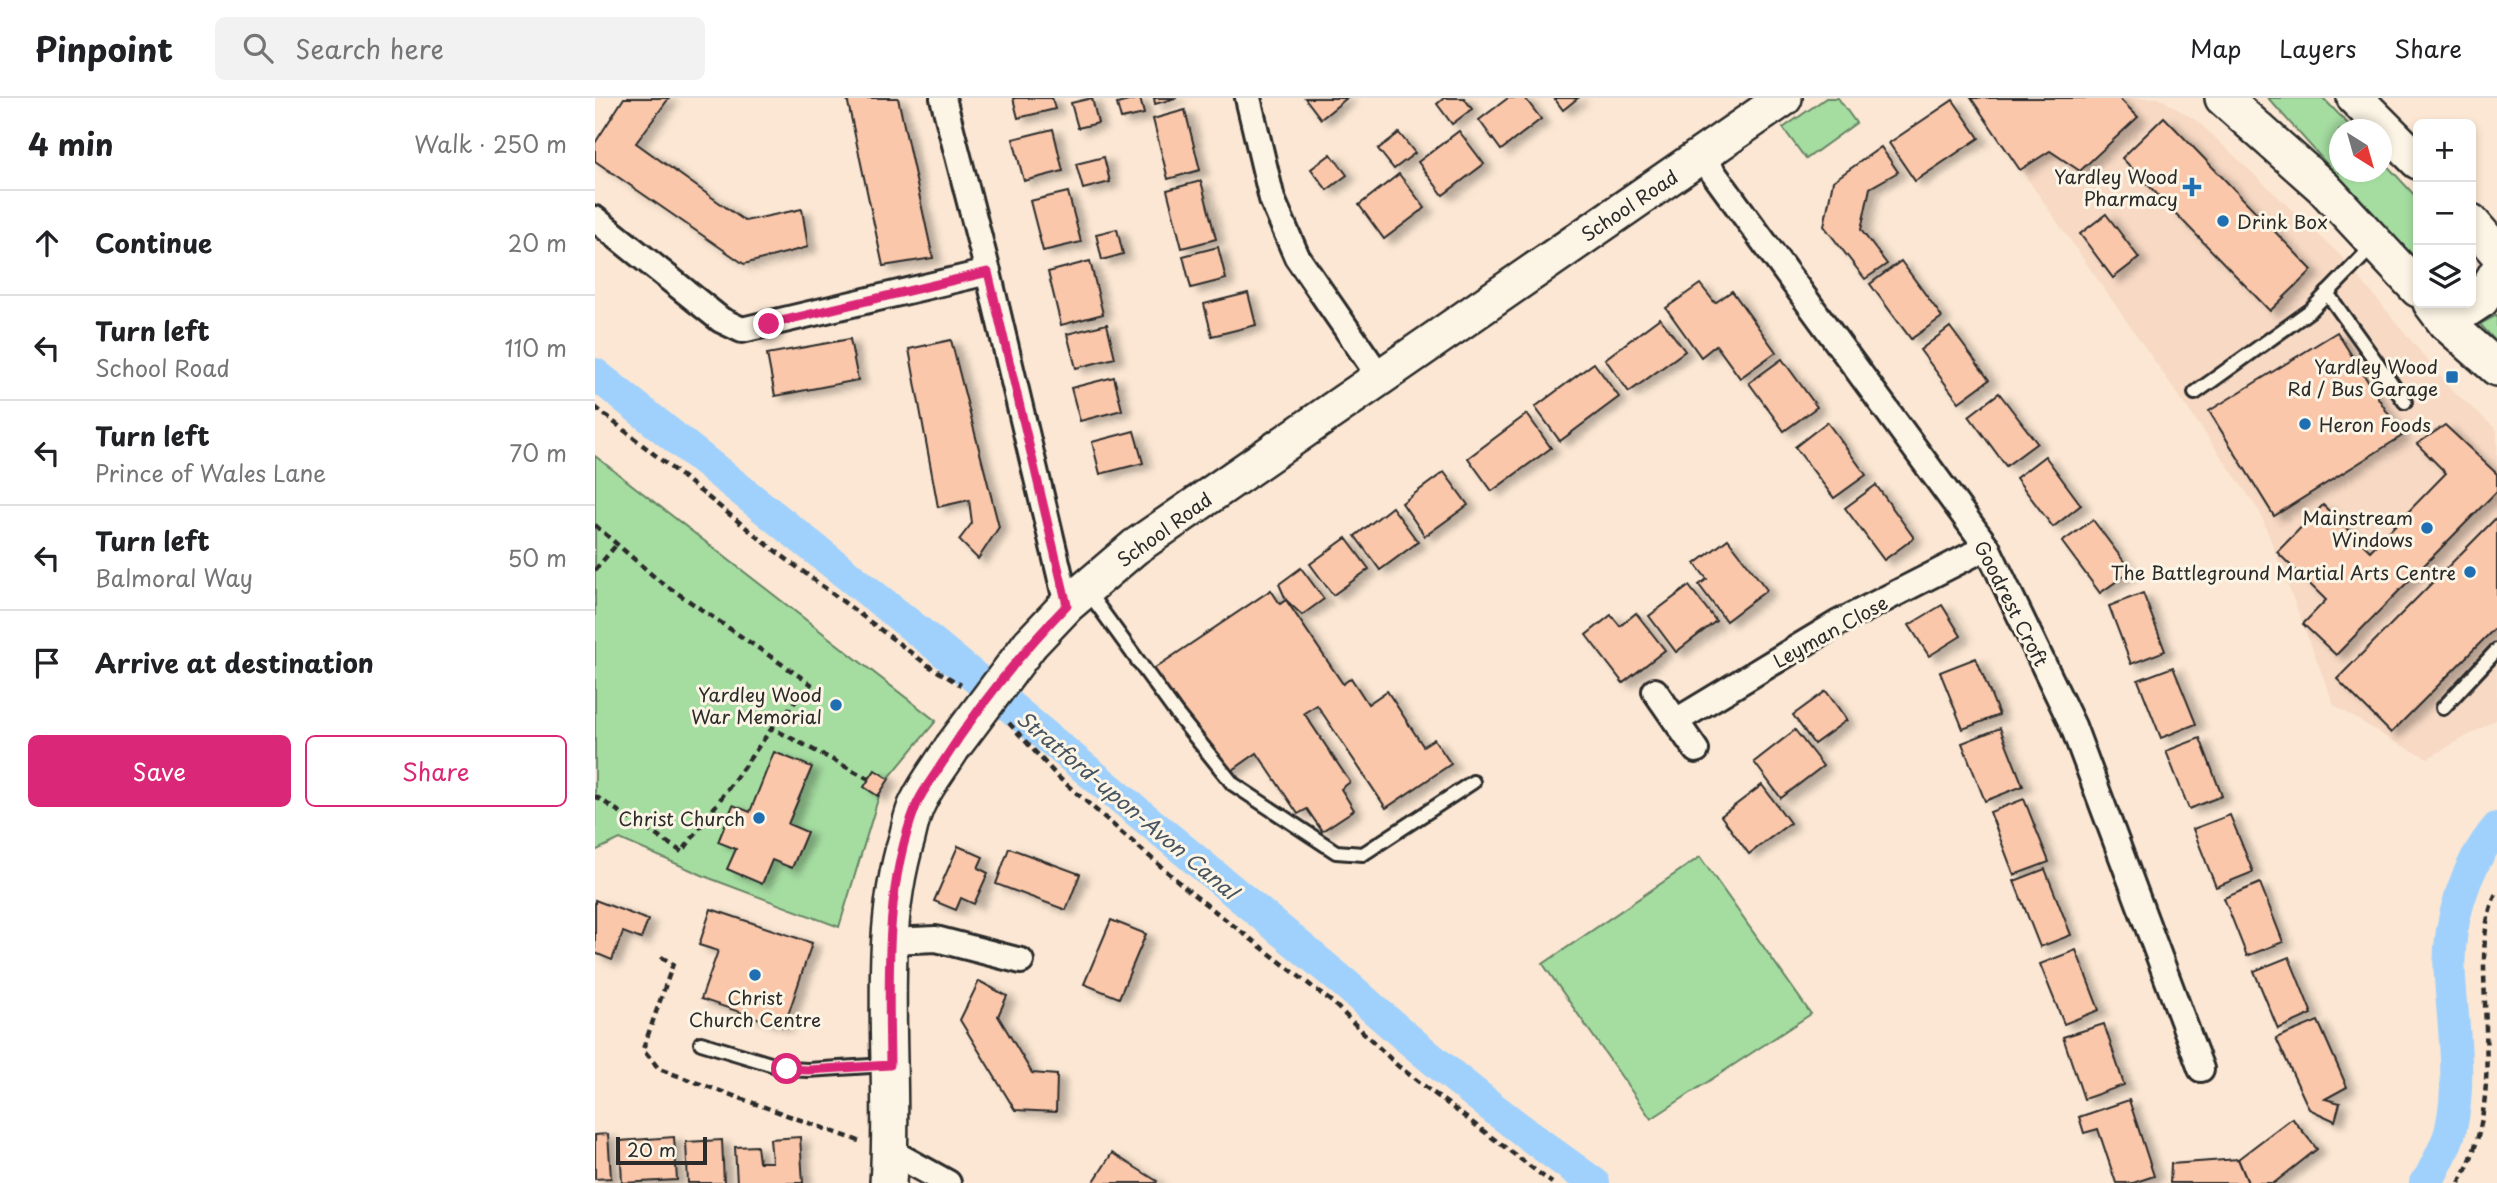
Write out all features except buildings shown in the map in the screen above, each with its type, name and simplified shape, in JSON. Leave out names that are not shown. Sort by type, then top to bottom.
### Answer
[{"type":"street","points":[[943,98],[1076,597]]},
{"type":"street","points":[[1248,98],[1272,199],[1297,257],[1380,376]]},
{"type":"street","name":"School Road","points":[[889,1167],[891,942],[893,899],[900,859],[917,804],[952,748],[1030,644],[1076,597],[1135,547],[1784,98]]},
{"type":"street","points":[[2223,98],[2323,187],[2413,284]]},
{"type":"street","points":[[2355,98],[2413,156]]},
{"type":"street","name":"Goodrest Croft","points":[[1702,156],[1987,547],[2073,726],[2201,1069]]},
{"type":"street","points":[[595,219],[721,320],[742,330],[988,272]]},
{"type":"street","points":[[2476,228],[2497,252]]},
{"type":"street","points":[[2497,273],[2481,300],[2439,313],[2497,368]]},
{"type":"street","name":"Leyman Close","points":[[1676,721],[1838,624],[1987,547]]},
{"type":"street","points":[[1655,691],[1696,750]]},
{"type":"street","points":[[891,942],[936,939],[1021,961]]},
{"type":"street","points":[[889,1167],[948,1183]]},
{"type":"lane","points":[[2195,393],[2311,310],[2375,243]]},
{"type":"lane","points":[[2327,293],[2405,402]]},
{"type":"lane","points":[[1076,597],[1233,784],[1336,852],[1363,854],[1473,782]]},
{"type":"lane","points":[[2444,708],[2497,650]]},
{"type":"lane","points":[[701,1043],[787,1069],[890,1065]]},
{"type":"path","points":[[595,407],[769,546],[929,666],[971,692]]},
{"type":"path","points":[[595,525],[658,580],[811,684],[772,728],[682,852],[595,796]]},
{"type":"path","points":[[595,570],[617,544]]},
{"type":"path","points":[[1001,716],[1058,777],[1194,895],[1332,1002],[1398,1066],[1552,1183]]},
{"type":"path","points":[[772,728],[869,779]]},
{"type":"path","points":[[2459,1183],[2478,1146],[2490,1079],[2484,934],[2497,891]]},
{"type":"shaded area","points":[[1971,98],[2159,98],[2197,121],[2341,256],[2453,391],[2497,430],[2497,719],[2428,758],[2393,741],[2334,705],[2260,512]]},
{"type":"green space","points":[[1826,98],[1838,98],[1856,123],[1806,159],[1783,128]]},
{"type":"green space","points":[[2268,98],[2323,98],[2343,119],[2329,119],[2329,166]]},
{"type":"green space","points":[[2392,171],[2413,194],[2413,260],[2343,182],[2392,182]]},
{"type":"green space","points":[[2497,315],[2497,343],[2480,324]]},
{"type":"green space","points":[[595,456],[936,721],[882,786],[839,927],[709,878],[620,839],[595,851]]},
{"type":"green space","points":[[1700,857],[1811,1014],[1651,1119],[1543,964]]},
{"type":"waterway","name":"Stratford-upon-Avon Canal","points":[[595,374],[937,646],[1468,1088],[1594,1183]]},
{"type":"waterway","name":"Stratford-upon-Avon Canal","points":[[2425,1183],[2447,1140],[2456,1091],[2450,978],[2454,918],[2475,861],[2497,828]]},
{"type":"place","name":"Yardley Wood Pharmacy","points":[[2192,187]]},
{"type":"place","name":"Drink Box","points":[[2223,221]]},
{"type":"place","name":"Yardley Wood Rd / Bus Garage","points":[[2452,377]]},
{"type":"place","name":"Heron Foods","points":[[2305,424]]},
{"type":"place","name":"Mainstream Windows","points":[[2427,528]]},
{"type":"place","name":"The Battleground Martial Arts Centre","points":[[2470,572]]},
{"type":"place","name":"Yardley Wood War Memorial","points":[[836,705]]},
{"type":"place","name":"Christ Church","points":[[759,818]]},
{"type":"place","name":"Christ Church Centre","points":[[755,975]]},
{"type":"route","points":[[769,324],[988,272],[1067,605],[1030,644],[952,748],[917,804],[900,859],[893,899],[889,999],[890,1065],[787,1069]]}]
